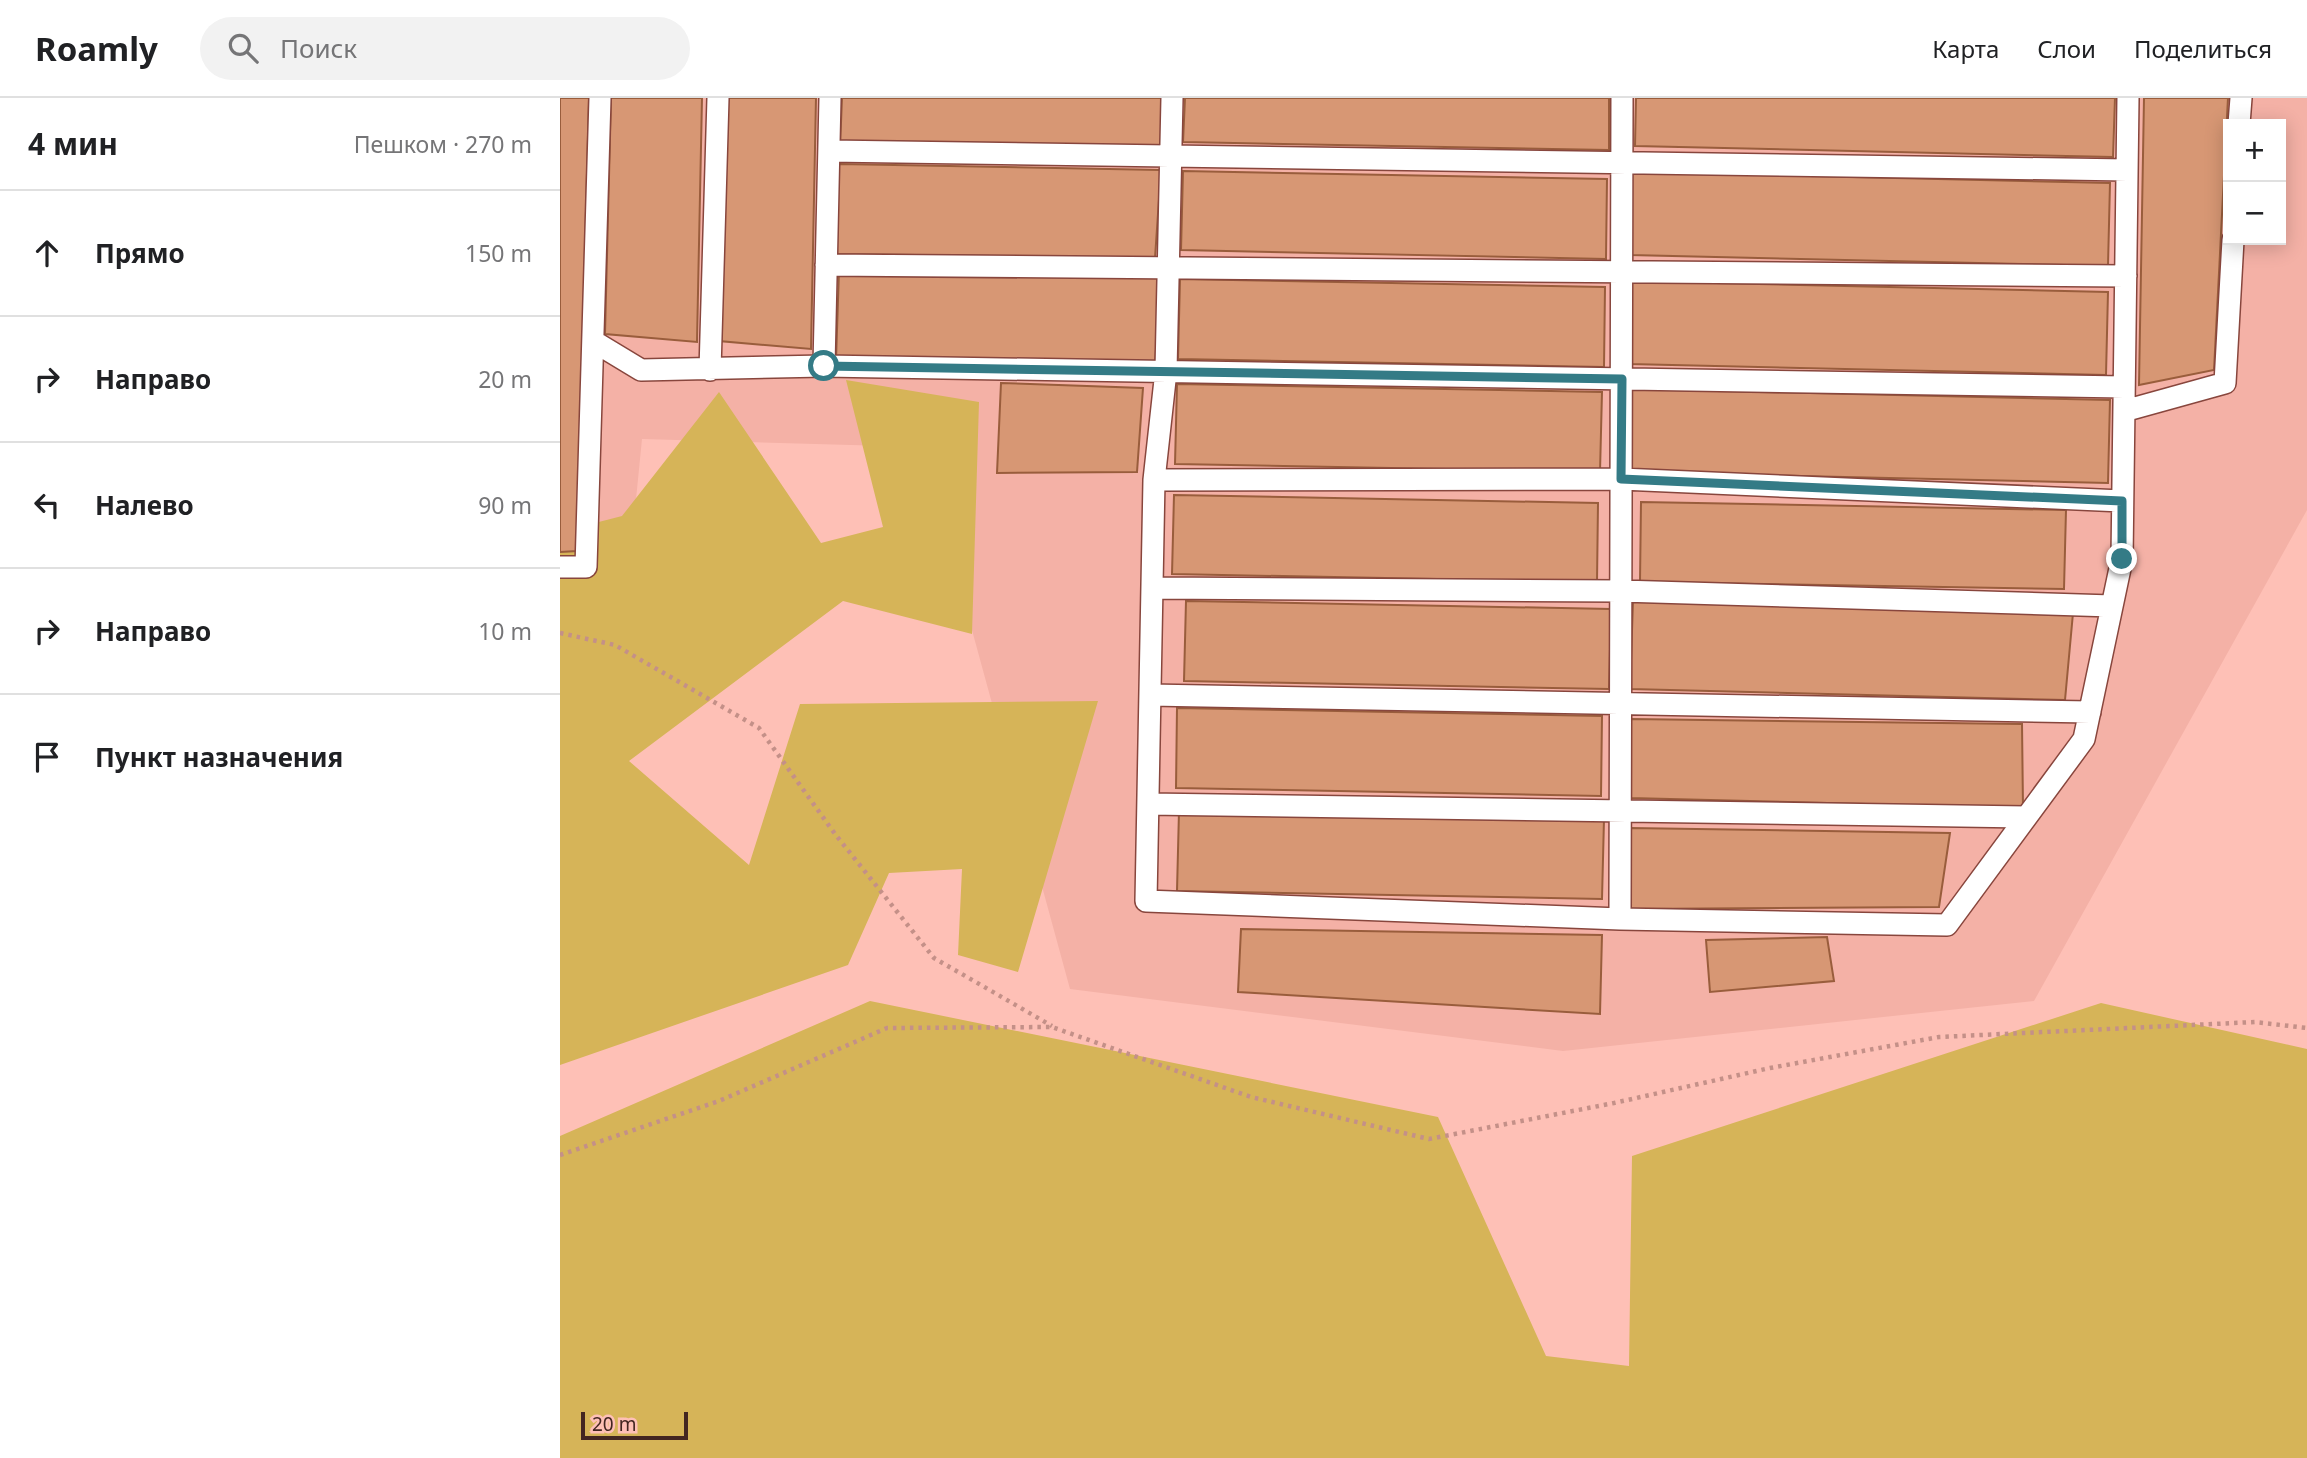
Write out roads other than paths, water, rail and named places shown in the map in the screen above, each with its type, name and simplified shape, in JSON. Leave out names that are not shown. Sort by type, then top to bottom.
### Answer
[{"type":"lane","points":[[560,567],[586,566],[600,98]]},
{"type":"lane","points":[[710,370],[718,98]]},
{"type":"lane","points":[[824,366],[830,98]]},
{"type":"lane","points":[[1172,98],[1166,371],[1154,480],[1146,901],[1620,919],[1947,925],[2084,739],[2090,712],[2122,559],[2129,98]]},
{"type":"lane","points":[[1620,919],[1622,98]]},
{"type":"lane","points":[[2239,119],[2241,98]]},
{"type":"lane","points":[[829,151],[2127,170]]},
{"type":"lane","points":[[2124,411],[2225,383],[2233,245]]},
{"type":"lane","points":[[826,265],[2126,276]]},
{"type":"lane","points":[[593,341],[641,370],[824,366],[2124,387]]},
{"type":"lane","points":[[1154,480],[1621,479],[2122,501]]},
{"type":"lane","points":[[1153,588],[1621,591],[2112,606]]},
{"type":"lane","points":[[1150,695],[2090,712]]},
{"type":"lane","points":[[1148,804],[2026,817]]}]
